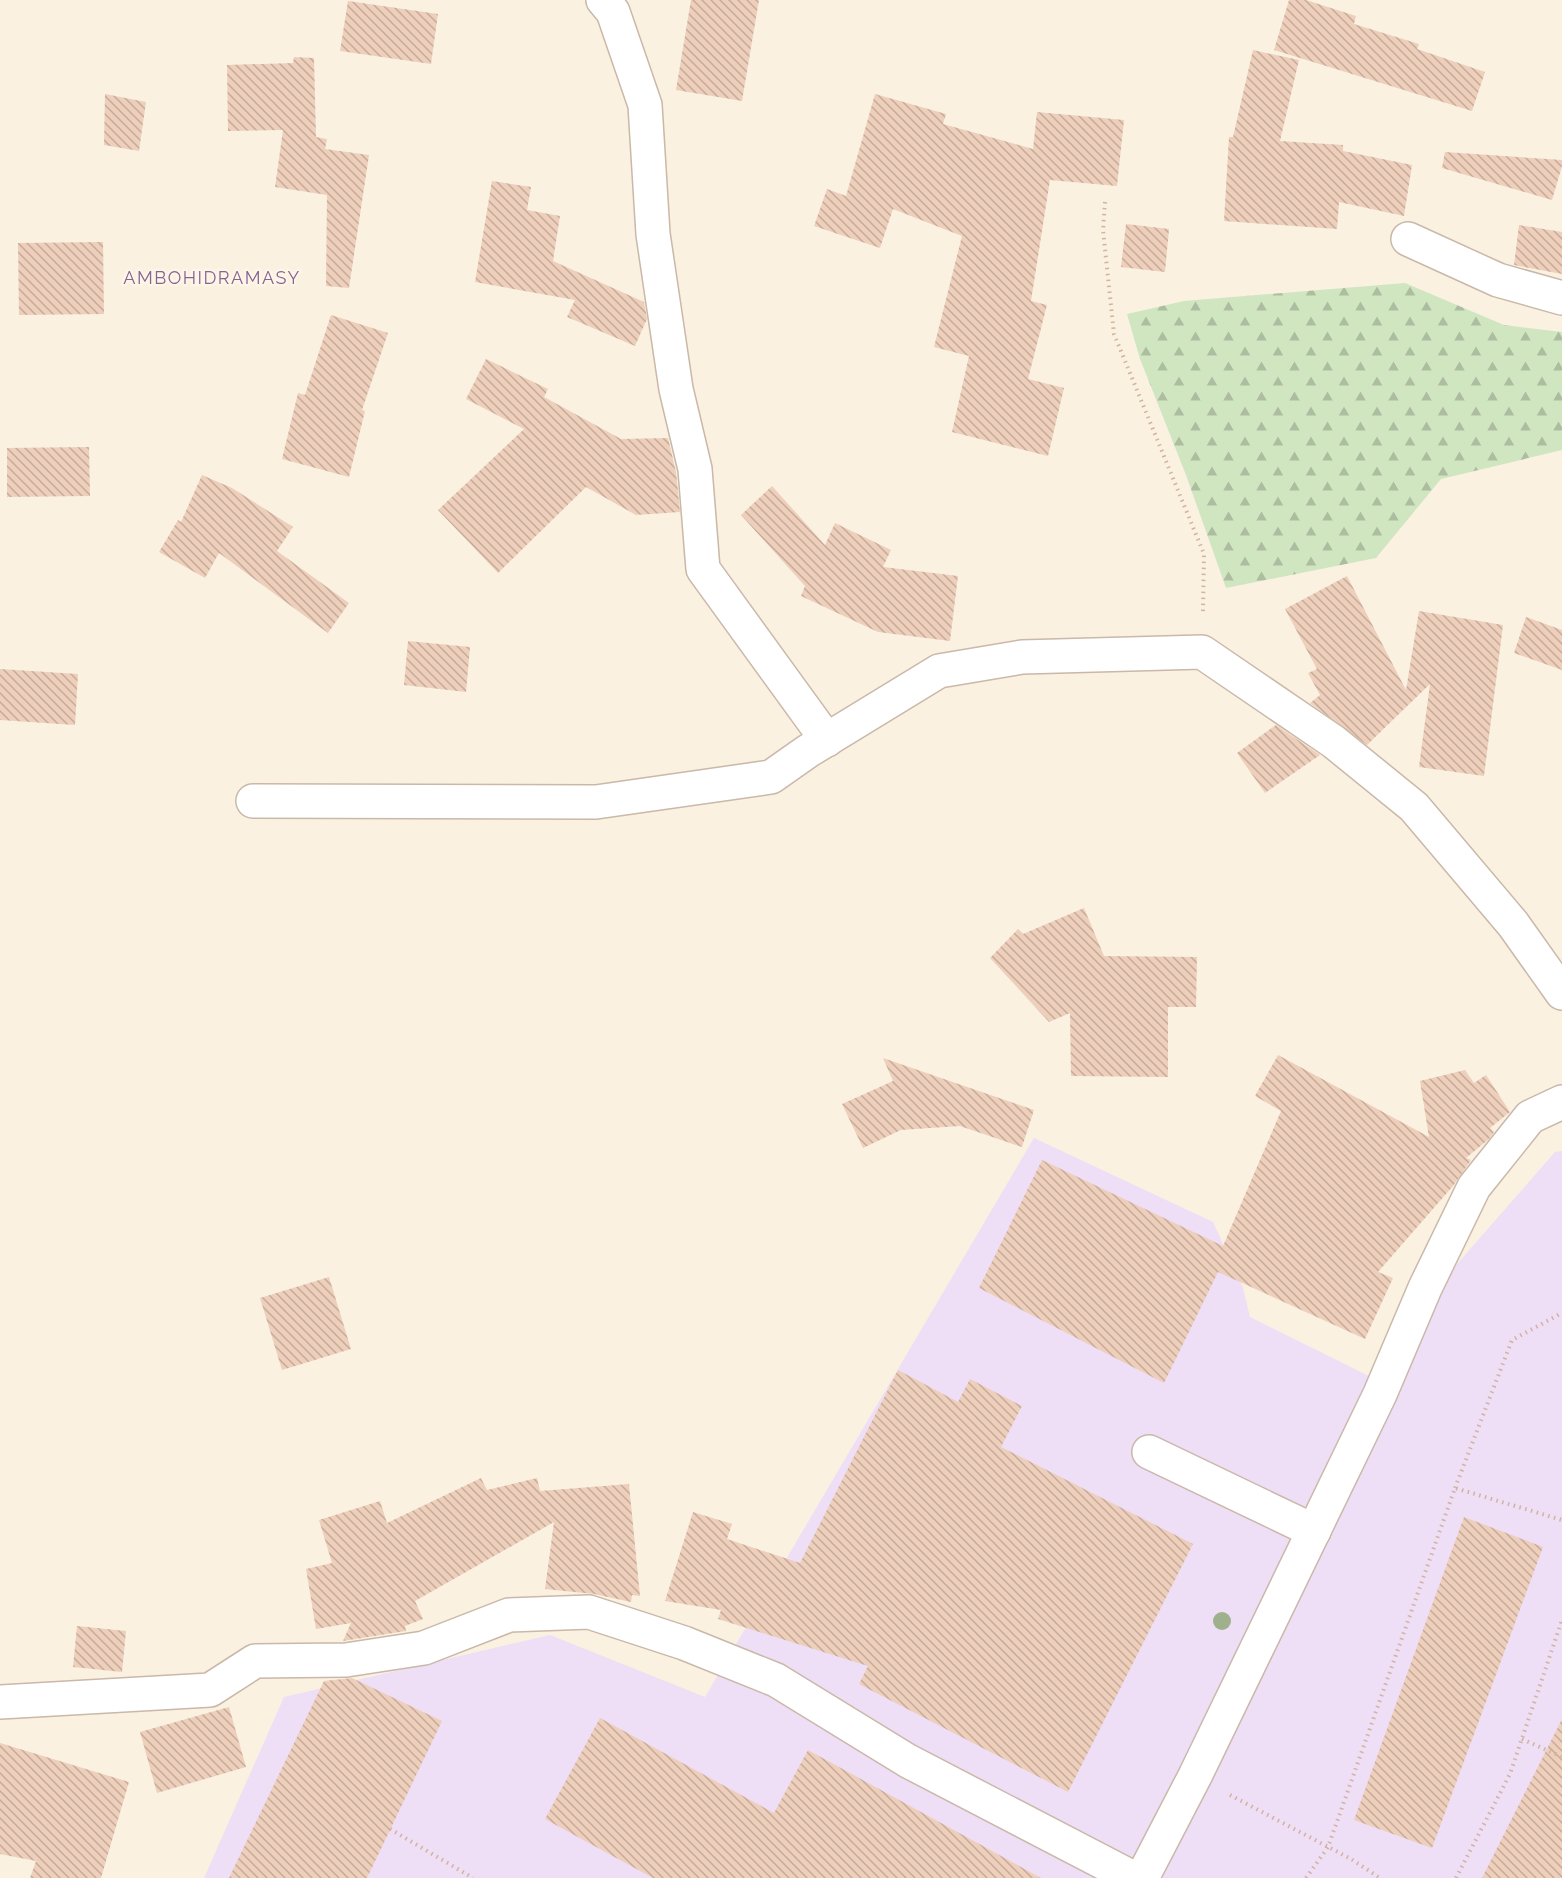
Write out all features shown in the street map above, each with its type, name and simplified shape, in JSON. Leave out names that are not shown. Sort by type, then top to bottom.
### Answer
[{"type":"street","points":[[603,0],[613,12],[645,105],[653,234],[676,389],[695,469],[703,569],[827,740]]},
{"type":"street","points":[[1408,239],[1498,280],[1562,298]]},
{"type":"street","points":[[253,801],[596,802],[771,777],[807,750],[939,671],[1022,657],[1202,652],[1335,742],[1414,807],[1513,924],[1562,993]]},
{"type":"street","points":[[1143,1878],[1195,1776],[1380,1394],[1425,1288],[1474,1187],[1530,1117],[1562,1102]]},
{"type":"street","points":[[1149,1452],[1314,1531]]},
{"type":"street","points":[[0,1702],[210,1690],[255,1661],[346,1660],[424,1648],[509,1615],[589,1612],[684,1643],[776,1680],[908,1761],[1133,1878]]},
{"type":"path","points":[[1105,202],[1103,230],[1114,334],[1204,554],[1202,652]]},
{"type":"path","points":[[1306,1878],[1328,1847],[1455,1488],[1512,1340],[1562,1313]]},
{"type":"path","points":[[1455,1488],[1562,1520]]},
{"type":"path","points":[[1456,1878],[1510,1774],[1562,1620]]},
{"type":"path","points":[[1522,1739],[1562,1757]]},
{"type":"path","points":[[1195,1776],[1351,1859],[1380,1878]]},
{"type":"path","points":[[390,1829],[473,1878]]},
{"type":"shaded area","points":[[1034,1138],[1213,1222],[1243,1288],[1250,1317],[1391,1387],[1457,1264],[1555,1152],[1562,1151],[1562,1878],[204,1878],[284,1697],[550,1635],[705,1697]]},
{"type":"green space","points":[[1405,283],[1504,325],[1562,332],[1562,450],[1441,479],[1376,558],[1226,588],[1186,475],[1140,359],[1127,314],[1184,301]]},
{"type":"building","points":[[691,0],[759,0],[742,101],[676,90]]},
{"type":"building","points":[[1289,0],[1306,0],[1356,16],[1354,24],[1419,44],[1417,49],[1485,72],[1472,111],[1274,50]]},
{"type":"building","points":[[348,1],[438,14],[431,64],[340,51]]},
{"type":"building","points":[[1253,50],[1299,60],[1280,141],[1343,145],[1343,151],[1412,165],[1404,216],[1339,202],[1337,229],[1224,221],[1229,137],[1233,137]]},
{"type":"building","points":[[294,57],[314,58],[316,137],[327,139],[325,149],[369,155],[349,288],[326,286],[327,195],[275,187],[283,130],[228,131],[227,65],[293,63]]},
{"type":"building","points":[[105,94],[146,102],[139,151],[104,145]]},
{"type":"building","points":[[875,94],[946,114],[943,124],[1033,149],[1037,112],[1124,120],[1117,186],[1050,180],[1031,301],[1047,305],[1028,379],[1064,388],[1048,456],[952,432],[969,356],[934,347],[962,236],[893,209],[880,248],[814,226],[827,189],[846,196]]},
{"type":"building","points":[[1445,152],[1562,160],[1562,166],[1552,200],[1442,168]]},
{"type":"building","points":[[492,181],[531,187],[527,210],[560,216],[553,261],[644,302],[647,319],[635,346],[567,317],[575,300],[475,282]]},
{"type":"building","points":[[1126,224],[1169,229],[1165,272],[1121,267]]},
{"type":"building","points":[[1519,225],[1562,232],[1562,274],[1514,265]]},
{"type":"building","points":[[103,242],[104,314],[19,315],[18,243]]},
{"type":"building","points":[[331,315],[388,333],[362,410],[365,411],[349,477],[282,459],[298,393],[305,395]]},
{"type":"building","points":[[486,359],[548,389],[544,397],[621,439],[668,438],[676,472],[680,512],[636,515],[586,487],[498,573],[438,510],[524,429],[466,399]]},
{"type":"building","points":[[89,447],[90,496],[7,497],[7,448]]},
{"type":"building","points":[[202,475],[232,488],[293,527],[277,551],[349,603],[328,633],[219,553],[205,578],[159,552],[178,520],[181,522]]},
{"type":"building","points":[[772,486],[825,545],[835,523],[891,550],[883,567],[958,576],[950,641],[878,632],[801,596],[805,586],[741,515]]},
{"type":"building","points":[[1347,576],[1406,690],[1419,611],[1503,625],[1484,776],[1419,767],[1430,684],[1367,745],[1310,703],[1320,695],[1308,673],[1317,669],[1285,609]]},
{"type":"building","points":[[1526,617],[1562,630],[1562,670],[1514,653]]},
{"type":"building","points":[[408,641],[470,647],[466,692],[404,685]]},
{"type":"building","points":[[0,669],[78,674],[75,725],[0,720]]},
{"type":"building","points":[[1276,725],[1320,755],[1265,793],[1237,753]]},
{"type":"building","points":[[1084,908],[1104,956],[1197,957],[1196,1007],[1168,1007],[1168,1077],[1071,1076],[1070,1013],[1049,1022],[990,958],[1018,929],[1023,934]]},
{"type":"building","points":[[1278,1055],[1429,1137],[1420,1081],[1465,1070],[1474,1083],[1486,1075],[1510,1112],[1490,1128],[1494,1132],[1466,1158],[1471,1160],[1453,1186],[1378,1272],[1393,1278],[1365,1339],[1218,1272],[1164,1383],[979,1288],[1042,1160],[1223,1246],[1281,1111],[1255,1096]]},
{"type":"building","points":[[883,1058],[1034,1110],[1022,1147],[960,1126],[901,1130],[863,1148],[842,1104],[893,1081]]},
{"type":"building","points":[[329,1277],[351,1349],[282,1370],[260,1298]]},
{"type":"building","points":[[898,1370],[958,1402],[970,1379],[1022,1406],[1001,1447],[1193,1544],[1068,1792],[859,1684],[868,1666],[718,1619],[721,1610],[665,1601],[693,1512],[732,1524],[727,1539],[800,1563]]},
{"type":"building","points":[[481,1478],[487,1490],[537,1478],[540,1491],[629,1484],[640,1596],[632,1595],[631,1602],[594,1594],[545,1589],[554,1522],[415,1601],[423,1619],[405,1626],[406,1631],[343,1641],[351,1623],[316,1629],[306,1569],[332,1563],[319,1520],[380,1501],[387,1523]]},
{"type":"building","points":[[1464,1517],[1543,1547],[1432,1848],[1354,1820]]},
{"type":"building","points":[[77,1626],[126,1631],[122,1672],[73,1667]]},
{"type":"building","points":[[352,1678],[442,1721],[367,1878],[229,1878],[324,1681]]},
{"type":"building","points":[[229,1707],[246,1767],[157,1793],[140,1732]]},
{"type":"building","points":[[600,1718],[774,1813],[808,1750],[1041,1878],[653,1878],[545,1819]]},
{"type":"building","points":[[1562,1719],[1562,1878],[1482,1878]]},
{"type":"building","points":[[0,1743],[129,1782],[101,1878],[30,1878],[36,1861],[0,1854]]},
{"type":"district","name":"AMBOHIDRAMASY","points":[[212,277]]}]
